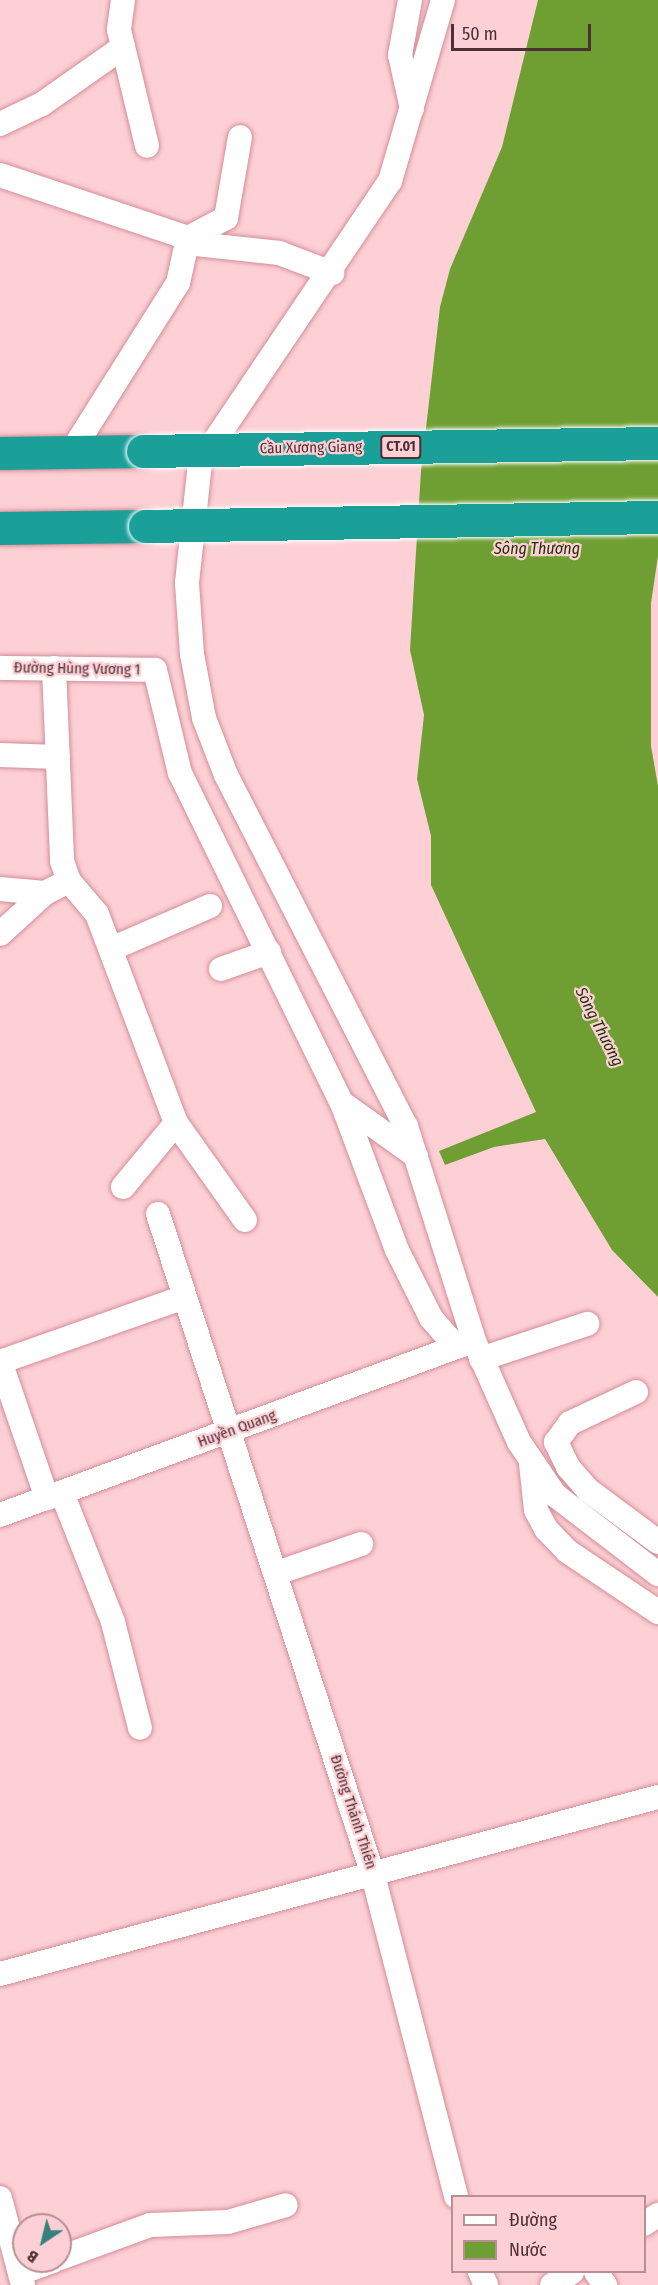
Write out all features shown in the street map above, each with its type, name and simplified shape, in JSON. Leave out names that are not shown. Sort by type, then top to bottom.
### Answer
[{"type":"highway","name":"Cầu Xương Giang","points":[[0,453],[658,443]]},
{"type":"highway","points":[[0,528],[658,518]]},
{"type":"street","points":[[123,0],[123,46],[147,147]]},
{"type":"street","points":[[410,0],[400,55],[412,108]]},
{"type":"street","points":[[443,0],[390,181],[332,273],[200,463],[187,583],[192,654],[204,718],[226,775],[370,1049],[416,1156],[470,1349],[531,1463],[555,1495],[658,1574]]},
{"type":"street","points":[[0,124],[33,110],[123,46]]},
{"type":"street","points":[[79,440],[178,283],[187,241],[226,218],[240,137]]},
{"type":"street","points":[[0,175],[187,241],[279,254],[332,273]]},
{"type":"street","name":"Đường Hùng Vương 1","points":[[0,668],[154,670],[180,773],[268,952]]},
{"type":"street","points":[[54,668],[62,861],[69,881],[97,914],[176,1123],[245,1220]]},
{"type":"street","points":[[0,755],[58,757]]},
{"type":"street","points":[[0,934],[45,893],[69,881]]},
{"type":"street","points":[[0,889],[45,893]]},
{"type":"street","points":[[111,949],[210,906]]},
{"type":"street","points":[[221,969],[268,952],[342,1103],[397,1251],[431,1318],[470,1349]]},
{"type":"street","points":[[342,1103],[416,1156]]},
{"type":"street","points":[[123,1187],[176,1123]]},
{"type":"street","name":"Đường Thánh Thiên","points":[[158,1214],[182,1298],[277,1573],[373,1875],[456,2195]]},
{"type":"street","points":[[140,1728],[113,1622],[54,1496],[0,1361],[182,1298]]},
{"type":"street","name":"Huyền Quang","points":[[0,1515],[470,1349],[587,1324]]},
{"type":"street","points":[[636,1392],[570,1423],[556,1442],[567,1467],[588,1490],[658,1542]]},
{"type":"street","points":[[531,1463],[536,1510],[546,1529],[567,1551],[658,1612]]},
{"type":"street","points":[[277,1573],[361,1544]]},
{"type":"street","points":[[0,1974],[658,1797]]},
{"type":"street","points":[[0,2198],[22,2279]]},
{"type":"street","points":[[72,2254],[150,2225],[228,2222],[286,2205]]},
{"type":"street","points":[[552,2285],[569,2273]]},
{"type":"water","name":"Sông Thương","points":[[538,0],[658,0],[658,556],[651,603],[651,746],[658,786],[658,1297],[612,1250],[545,1139],[494,1147],[445,1165],[439,1151],[536,1112],[431,885],[431,836],[417,779],[424,715],[410,650],[421,471],[440,307],[450,269],[502,147]]}]
